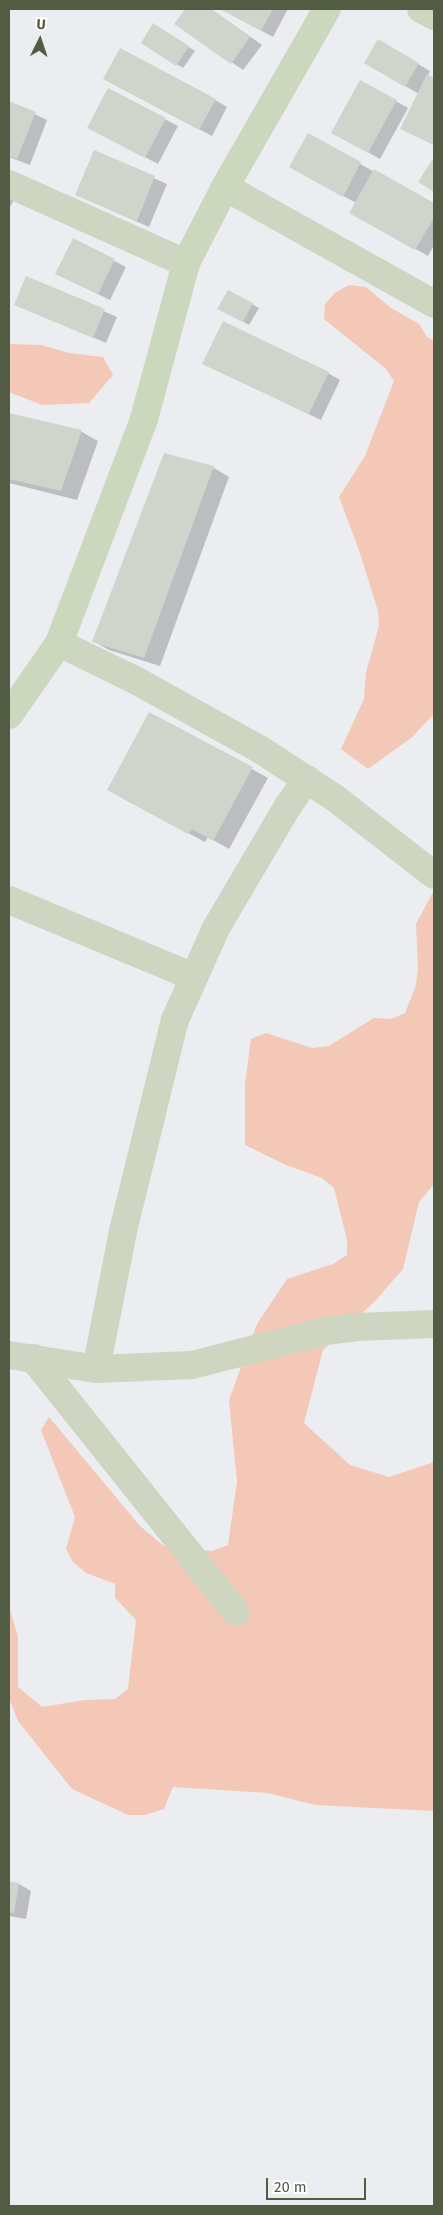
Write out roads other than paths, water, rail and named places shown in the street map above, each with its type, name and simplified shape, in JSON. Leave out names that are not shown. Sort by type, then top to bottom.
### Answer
[{"type":"main road","points":[[9,716],[59,643],[144,419],[186,263],[225,187],[327,9]]},
{"type":"street","points":[[421,9],[434,16]]},
{"type":"street","points":[[9,184],[186,263]]},
{"type":"street","points":[[225,187],[434,304]]},
{"type":"street","points":[[59,643],[137,681],[243,739],[306,779],[434,874]]},
{"type":"street","points":[[96,1369],[123,1231],[151,1109],[175,1020],[216,928],[306,779]]},
{"type":"street","points":[[9,900],[194,978]]},
{"type":"street","points":[[21,1357],[96,1369],[192,1365],[326,1331],[357,1327],[434,1324]]},
{"type":"street","points":[[21,1357],[236,1612]]}]
